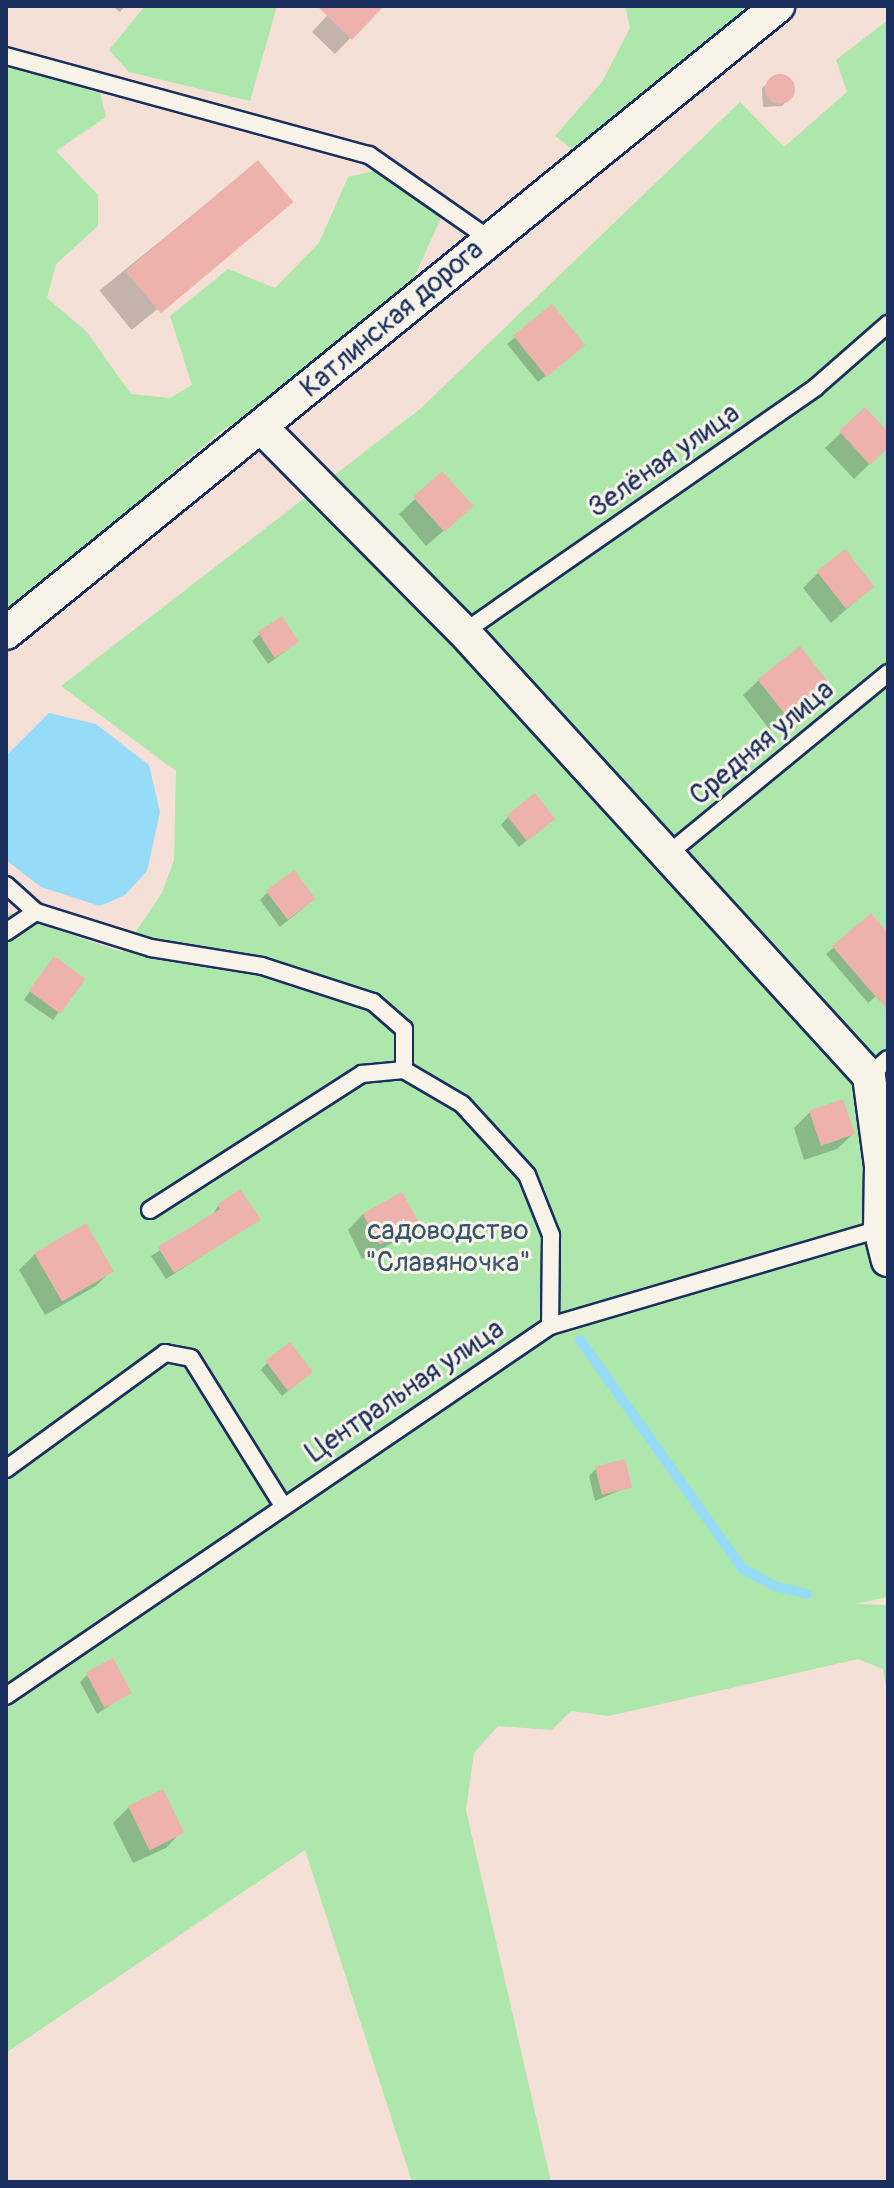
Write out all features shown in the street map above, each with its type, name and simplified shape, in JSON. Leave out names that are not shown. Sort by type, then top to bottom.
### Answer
[{"type":"street","name":"Катлинская дорога","points":[[6,633],[262,428],[488,238],[778,6]]},
{"type":"street","points":[[262,428],[464,632],[668,854],[879,1067],[880,1229],[888,1260]]},
{"type":"lane","points":[[6,56],[369,155],[488,238]]},
{"type":"lane","name":"Зелёная улица","points":[[464,632],[816,387],[888,324]]},
{"type":"lane","name":"Средняя улица","points":[[668,854],[888,673]]},
{"type":"lane","points":[[6,885],[36,912],[151,948],[262,966],[373,1002],[404,1029],[404,1070]]},
{"type":"lane","points":[[6,932],[36,912]]},
{"type":"lane","points":[[150,1210],[362,1074],[404,1070],[462,1104],[527,1175],[551,1235],[550,1326]]},
{"type":"lane","name":"Центральная улица","points":[[6,1696],[282,1504],[550,1326],[880,1229]]},
{"type":"lane","points":[[6,1469],[165,1353],[191,1358],[282,1504]]},
{"type":"green space","points":[[145,6],[277,6],[250,101],[129,72],[109,50]]},
{"type":"green space","points":[[625,6],[762,6],[632,114],[571,148],[555,136],[602,82],[630,28]]},
{"type":"green space","name":"садоводство \"Славяночка\"","points":[[888,20],[888,1597],[855,1604],[888,1605],[888,1698],[883,1669],[858,1659],[609,1716],[571,1711],[552,1730],[498,1726],[474,1753],[466,1810],[551,2182],[412,2182],[305,1850],[6,2053],[6,912],[122,952],[162,893],[174,860],[176,771],[61,686],[420,409],[740,102],[784,147],[847,92],[836,60]]},
{"type":"green space","points":[[6,67],[99,89],[106,117],[56,151],[98,195],[98,226],[56,264],[47,298],[86,331],[131,394],[170,398],[192,385],[170,316],[228,269],[275,288],[319,243],[348,177],[382,169],[441,218],[412,282],[282,398],[224,429],[6,613]]},
{"type":"water","points":[[49,713],[96,724],[149,765],[160,812],[147,871],[125,895],[100,906],[41,887],[6,860],[6,756]]},
{"type":"building","points":[[317,6],[384,6],[352,40]]},
{"type":"building","points":[[780,74],[786,75],[794,83],[794,95],[786,103],[780,104],[774,103],[766,95],[765,89],[766,83],[774,75]]},
{"type":"building","points":[[258,160],[293,202],[161,313],[125,271]]},
{"type":"building","points":[[552,304],[585,345],[546,377],[513,335]]},
{"type":"building","points":[[865,407],[888,432],[888,448],[870,465],[839,431]]},
{"type":"building","points":[[442,471],[473,506],[444,532],[413,497]]},
{"type":"building","points":[[845,549],[875,587],[846,609],[817,571]]},
{"type":"building","points":[[282,616],[299,642],[275,658],[258,632]]},
{"type":"building","points":[[800,646],[829,683],[786,716],[757,679]]},
{"type":"building","points":[[535,793],[555,819],[527,841],[507,815]]},
{"type":"building","points":[[294,870],[316,899],[288,920],[266,891]]},
{"type":"building","points":[[871,913],[888,933],[888,1011],[832,946]]},
{"type":"building","points":[[54,956],[86,979],[60,1014],[29,991]]},
{"type":"building","points":[[843,1099],[855,1134],[821,1146],[809,1111]]},
{"type":"building","points":[[240,1189],[261,1220],[174,1273],[158,1247],[220,1209],[217,1205]]},
{"type":"building","points":[[402,1192],[419,1223],[380,1244],[363,1214]]},
{"type":"building","points":[[86,1223],[114,1271],[62,1301],[34,1253]]},
{"type":"building","points":[[290,1342],[313,1372],[288,1391],[265,1361]]},
{"type":"building","points":[[625,1459],[632,1487],[602,1495],[595,1466]]},
{"type":"building","points":[[113,1658],[132,1693],[104,1708],[86,1673]]},
{"type":"building","points":[[163,1789],[184,1833],[149,1850],[128,1806]]},
{"type":"waterway","points":[[580,1340],[743,1569],[775,1586],[807,1594]]}]
